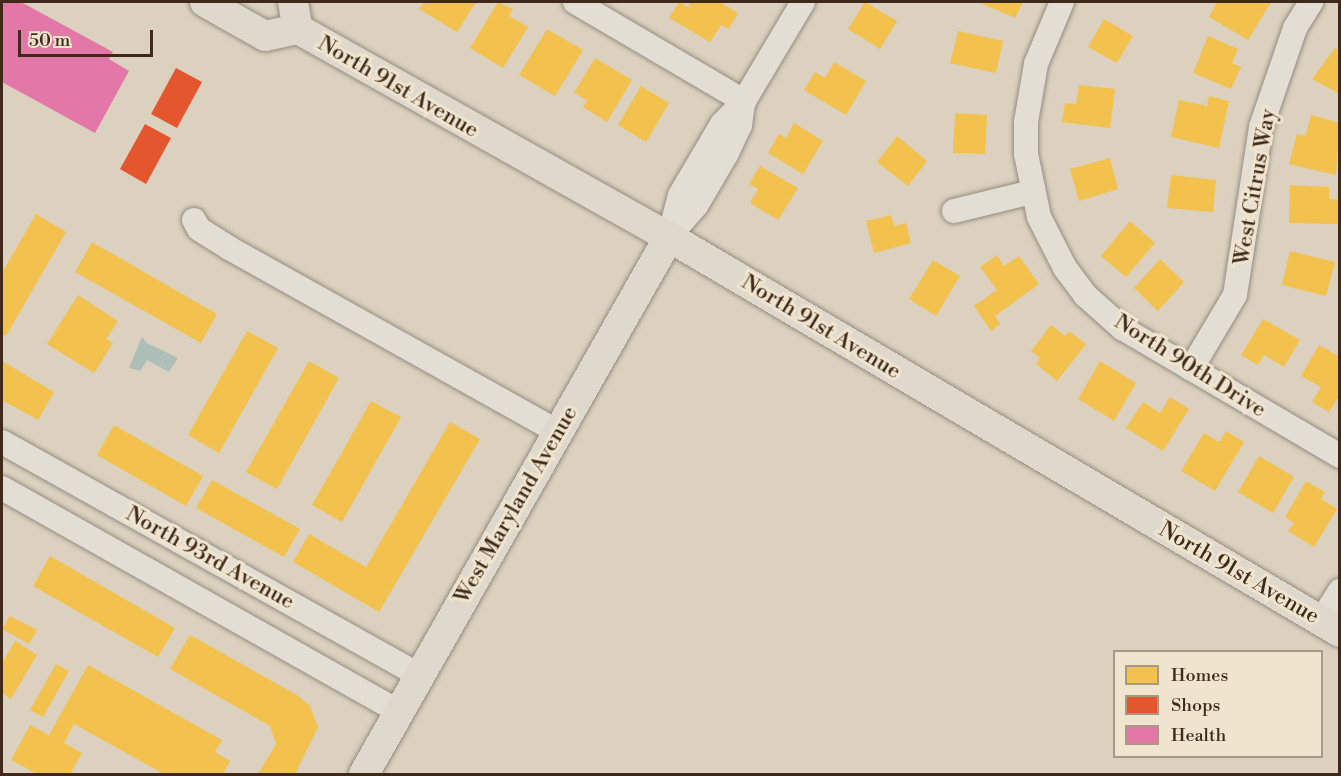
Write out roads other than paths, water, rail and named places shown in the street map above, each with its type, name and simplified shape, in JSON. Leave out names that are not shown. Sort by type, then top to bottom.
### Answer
[{"type":"main road","name":"North 91st Avenue","points":[[205,2],[265,36],[295,15],[1330,626]]},
{"type":"main road","name":"West Maryland Avenue","points":[[364,774],[669,237]]},
{"type":"street","points":[[575,2],[744,101]]},
{"type":"street","name":"West Maryland Avenue","points":[[669,237],[696,206],[727,153],[740,125],[744,101],[803,2]]},
{"type":"street","name":"North 90th Drive","points":[[1062,2],[1036,64],[1026,122],[1026,154],[1032,192],[1051,244],[1085,295],[1122,328],[1340,456]]},
{"type":"street","name":"West Citrus Way","points":[[1191,369],[1235,295],[1261,127],[1295,28],[1311,2]]},
{"type":"street","points":[[954,211],[1032,192]]},
{"type":"street","points":[[194,220],[199,229],[229,248],[558,432]]},
{"type":"street","name":"North 93rd Avenue","points":[[2,442],[420,675]]},
{"type":"street","name":"North 93rd Avenue","points":[[2,488],[399,712]]},
{"type":"street","points":[[1330,626],[1340,590]]}]
